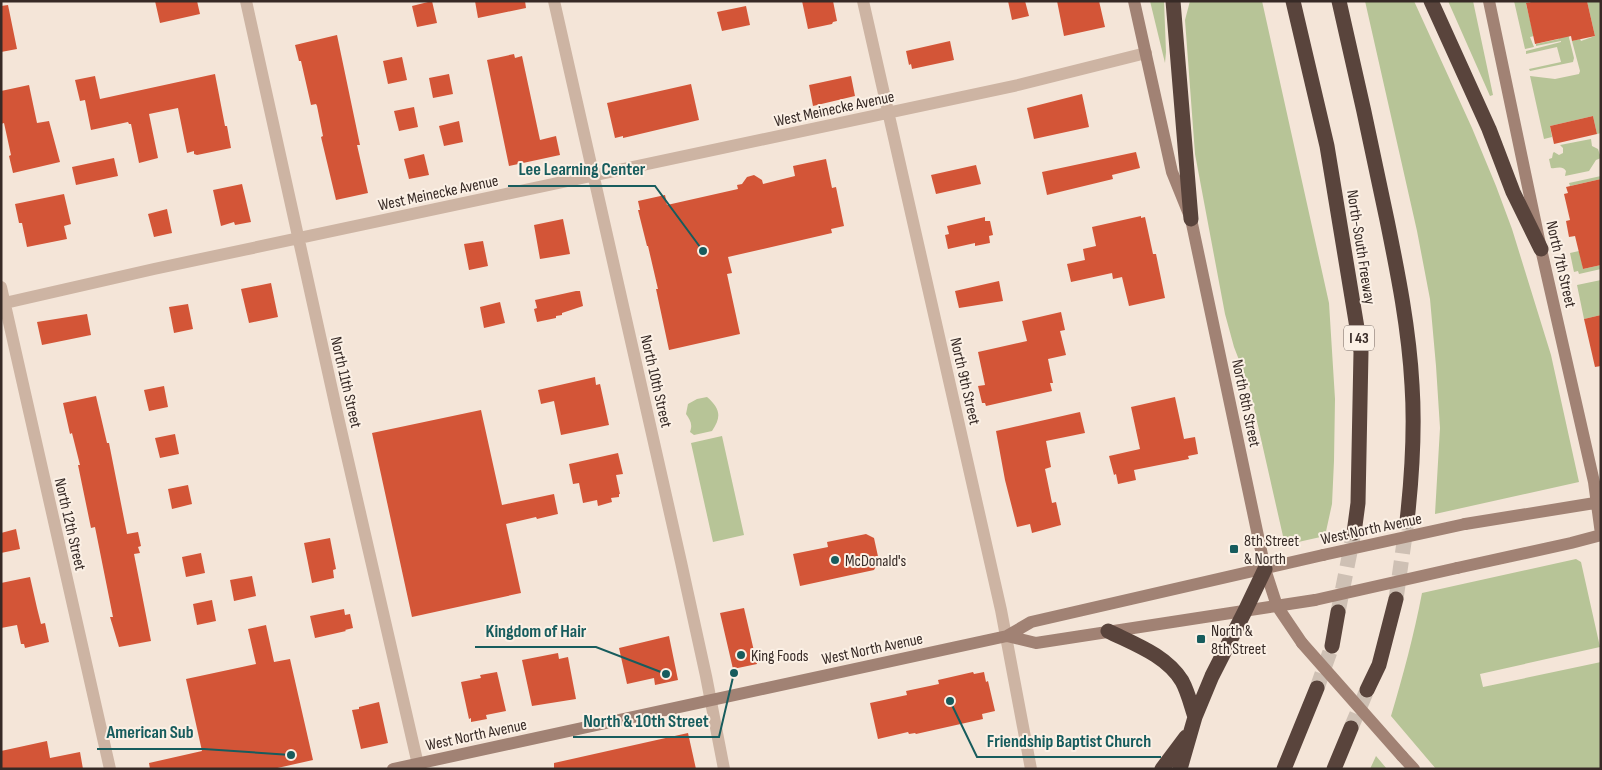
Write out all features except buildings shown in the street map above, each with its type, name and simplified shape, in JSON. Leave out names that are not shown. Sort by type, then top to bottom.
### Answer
[{"type":"highway","points":[[1173,1],[1191,219]]},
{"type":"highway","name":"North-South Freeway","points":[[1293,1],[1327,146],[1361,352],[1358,503],[1354,533]]},
{"type":"highway","name":"North-South Freeway","points":[[1340,1],[1372,148],[1405,315],[1412,385],[1413,426],[1411,487],[1407,521]]},
{"type":"highway","points":[[1431,1],[1490,129],[1513,192],[1541,249]]},
{"type":"highway","points":[[1180,769],[1193,724],[1212,676],[1246,611],[1265,569]]},
{"type":"highway","points":[[1367,690],[1379,665],[1396,599]]},
{"type":"highway","points":[[1332,646],[1338,612]]},
{"type":"highway","points":[[1108,631],[1162,659],[1182,681],[1188,695],[1193,724],[1162,769]]},
{"type":"highway","points":[[1284,769],[1317,688]]},
{"type":"highway","points":[[1334,769],[1351,728]]},
{"type":"main road","name":"North 8th Street","points":[[1134,1],[1172,172],[1191,219],[1265,569],[1277,606],[1302,642],[1414,769]]},
{"type":"main road","name":"North 7th Street","points":[[1489,1],[1510,93],[1541,249],[1599,502],[1601,534]]},
{"type":"main road","name":"West North Avenue","points":[[393,769],[418,766],[1007,636],[1031,622],[1322,555],[1465,524],[1599,502]]},
{"type":"main road","name":"West North Avenue","points":[[1007,636],[1036,643],[1315,600],[1571,543],[1601,534]]},
{"type":"street","name":"North 11th Street","points":[[246,1],[418,766]]},
{"type":"street","name":"North 10th Street","points":[[554,1],[711,700],[724,769]]},
{"type":"street","name":"North 9th Street","points":[[863,1],[1007,636],[1032,769]]},
{"type":"street","name":"West Meinecke Avenue","points":[[3,304],[154,269],[1018,85],[1146,53]]},
{"type":"street","name":"North 12th Street","points":[[1,287],[3,304],[110,769]]},
{"type":"green space","points":[[1150,1],[1164,1],[1165,63]]},
{"type":"green space","points":[[1190,1],[1262,1],[1329,303],[1335,399],[1332,504],[1325,536],[1285,545],[1249,386],[1234,347],[1225,314],[1195,154],[1185,20]]},
{"type":"green space","points":[[1365,1],[1414,1],[1472,128],[1512,229],[1551,355],[1579,482],[1435,514],[1440,428],[1430,299],[1417,231]]},
{"type":"green space","points":[[1448,1],[1473,1],[1493,95],[1490,96]]},
{"type":"green space","points":[[1514,1],[1529,1],[1526,4],[1534,36],[1530,37],[1534,47],[1525,49]]},
{"type":"green space","points":[[1560,1],[1574,58],[1573,62],[1530,71],[1529,69],[1561,62],[1557,47],[1526,54],[1526,51],[1561,42],[1536,46],[1536,44],[1559,39],[1552,8]]},
{"type":"green space","points":[[1587,1],[1601,1],[1601,133],[1597,134],[1593,116],[1550,126],[1552,137],[1544,139],[1530,76],[1555,79],[1579,74],[1580,71],[1572,41],[1580,39],[1581,41],[1595,36]]},
{"type":"green space","points":[[1591,139],[1592,146],[1598,149],[1601,158],[1596,160],[1589,171],[1565,176],[1566,171],[1563,168],[1551,168],[1549,159],[1552,158],[1553,153],[1559,155],[1563,153],[1563,148],[1560,145]]},
{"type":"green space","points":[[1601,176],[1601,179],[1570,186],[1569,183]]},
{"type":"green space","points":[[1579,249],[1583,269],[1601,265],[1601,269],[1579,274],[1578,271],[1574,272],[1570,253],[1579,251]]},
{"type":"green space","points":[[1601,280],[1601,315],[1584,319],[1577,285]]},
{"type":"green space","points":[[707,397],[717,409],[717,421],[712,431],[694,435],[690,432],[691,424],[686,414],[688,404],[697,399]]},
{"type":"green space","points":[[722,436],[744,535],[713,542],[691,443]]},
{"type":"green space","points":[[1576,559],[1581,562],[1600,647],[1480,674],[1483,687],[1601,662],[1601,769],[1436,769],[1391,716],[1408,655],[1422,593]]},
{"type":"green space","points":[[1376,756],[1387,769],[1370,769]]},
{"type":"tunnel","points":[[1396,599],[1407,521]]},
{"type":"tunnel","points":[[1338,612],[1353,537]]},
{"type":"tunnel","points":[[1317,688],[1332,646]]},
{"type":"tunnel","points":[[1351,728],[1367,690]]},
{"type":"place","name":"Lee Learning Center","points":[[703,251]]},
{"type":"place","name":"8th Street & North","points":[[1234,549]]},
{"type":"place","name":"McDonald's","points":[[835,560]]},
{"type":"place","name":"North & 8th Street","points":[[1201,639]]},
{"type":"place","name":"King Foods","points":[[741,655]]},
{"type":"place","name":"North & 10th Street","points":[[734,673]]},
{"type":"place","name":"Kingdom of Hair","points":[[666,674]]},
{"type":"place","name":"Friendship Baptist Church","points":[[950,701]]},
{"type":"place","name":"American Sub","points":[[291,755]]}]
